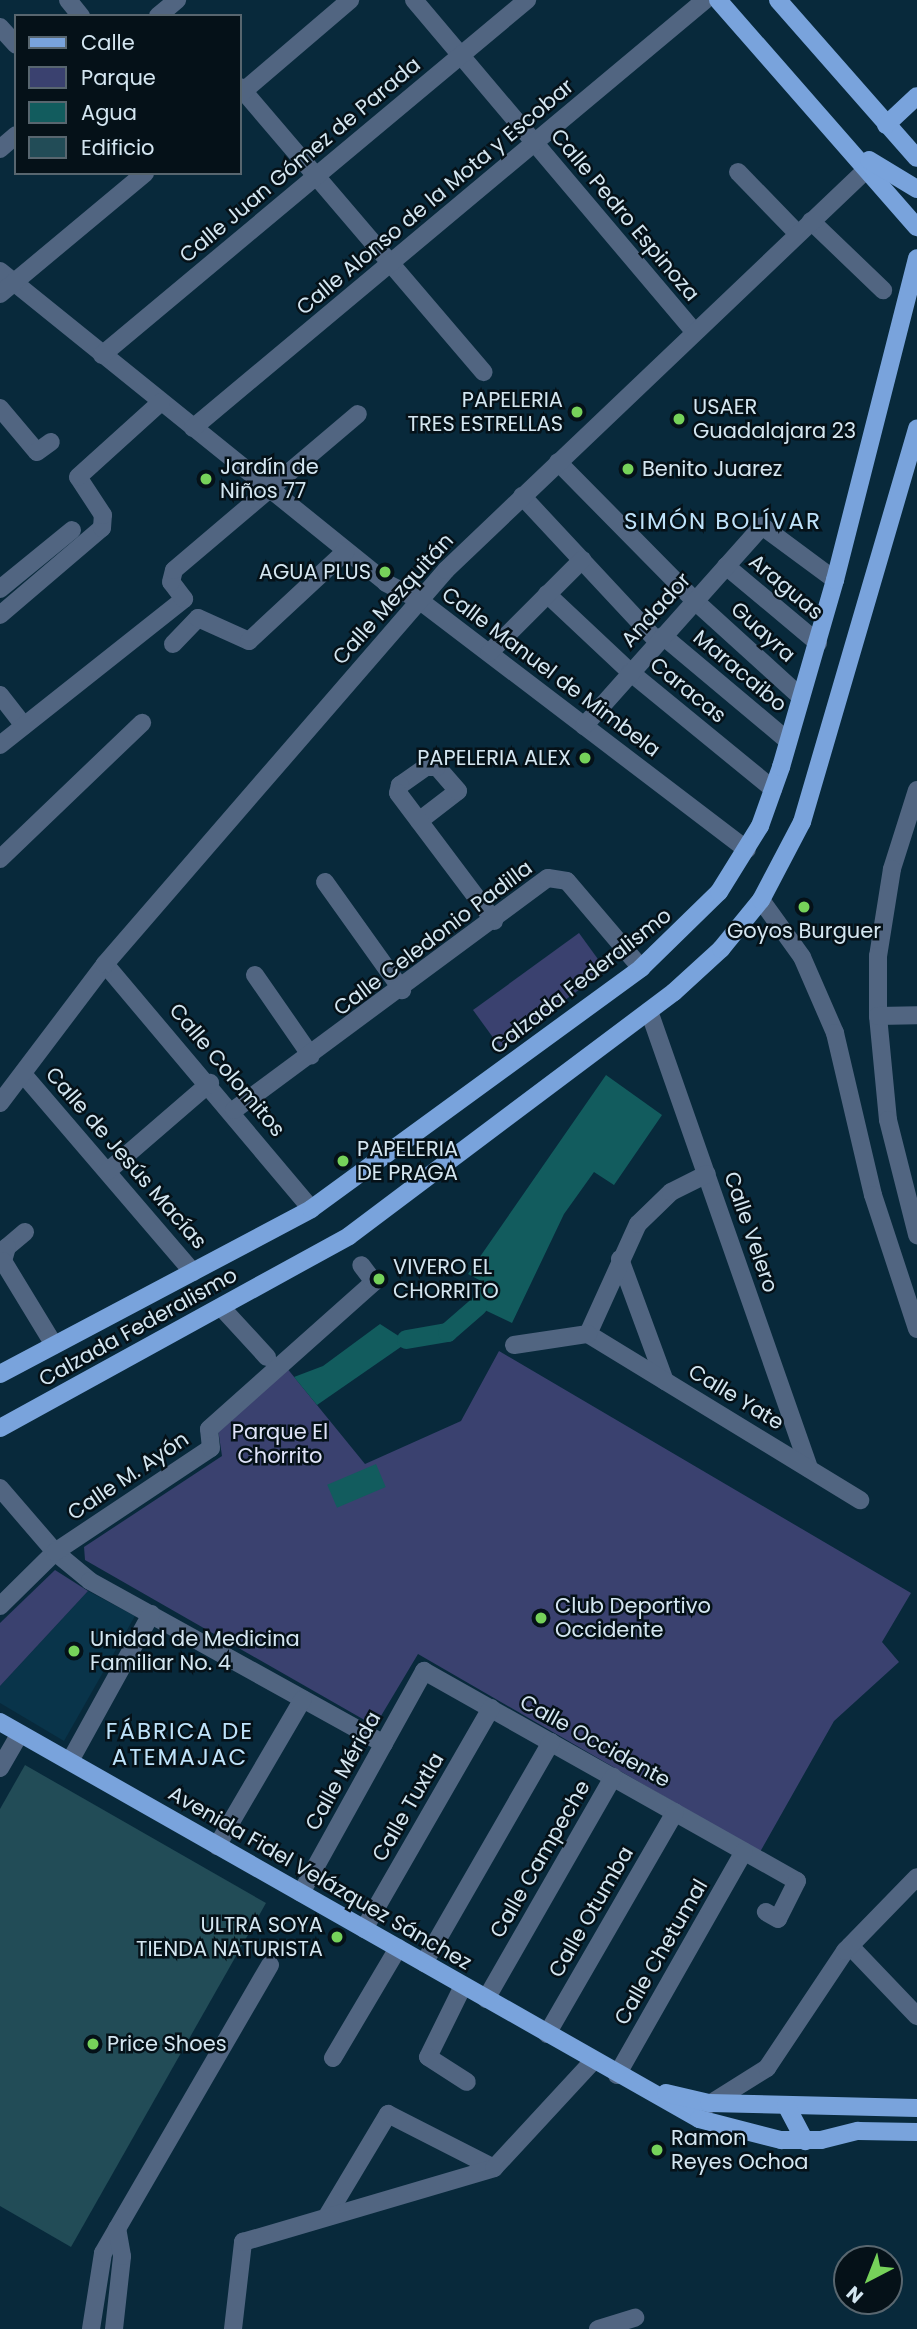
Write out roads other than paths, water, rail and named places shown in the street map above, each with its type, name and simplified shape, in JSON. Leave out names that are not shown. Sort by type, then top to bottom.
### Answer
[{"type":"main road","points":[[718,0],[917,227]]},
{"type":"main road","points":[[778,0],[917,158]]},
{"type":"main road","points":[[886,125],[917,96]]},
{"type":"main road","points":[[829,126],[881,170],[917,189]]},
{"type":"main road","name":"Calzada Federalismo","points":[[0,1374],[311,1209],[641,968],[702,912],[747,850],[773,789],[818,643],[917,258]]},
{"type":"main road","name":"Calzada Federalismo","points":[[0,1428],[221,1307],[377,1217],[649,1011],[720,949],[761,900],[791,848],[813,790],[917,428]]},
{"type":"main road","name":"Avenida Fidel Velázquez Sánchez","points":[[0,1722],[617,2075],[699,2119],[753,2136],[805,2141],[858,2131],[917,2132]]},
{"type":"main road","name":"Avenida Fidel Velázquez Sánchez","points":[[617,2075],[709,2103],[917,2108]]},
{"type":"main road","points":[[786,2105],[805,2141]]},
{"type":"street","points":[[68,0],[79,14]]},
{"type":"street","points":[[242,90],[350,0]]},
{"type":"street","name":"Calle Pedro Espinoza","points":[[414,0],[694,331]]},
{"type":"street","name":"Calle Juan Gómez de Parada","points":[[102,355],[527,0]]},
{"type":"street","name":"Calle Alonso de la Mota y Escobar","points":[[194,428],[705,0]]},
{"type":"street","points":[[0,27],[14,43]]},
{"type":"street","points":[[242,92],[392,263],[483,372]]},
{"type":"street","points":[[0,148],[14,137]]},
{"type":"street","name":"Calle Mezquitán","points":[[0,1103],[105,964],[419,600],[522,496],[867,169]]},
{"type":"street","points":[[738,172],[797,234]]},
{"type":"street","points":[[5,282],[142,175]]},
{"type":"street","points":[[811,221],[883,290]]},
{"type":"street","name":"Calle Manuel de Mimbela","points":[[5,282],[102,355],[386,583],[419,600],[747,850]]},
{"type":"street","points":[[0,615],[102,528],[103,515],[78,477],[160,402]]},
{"type":"street","points":[[0,408],[37,452],[51,442]]},
{"type":"street","points":[[0,745],[184,599],[171,582],[174,570],[267,487],[358,414]]},
{"type":"street","name":"Guayra","points":[[558,462],[695,600],[801,696]]},
{"type":"street","name":"Maracaibo","points":[[522,496],[661,639],[788,741]]},
{"type":"street","name":"Andador","points":[[584,726],[762,526],[835,580]]},
{"type":"street","points":[[1,587],[72,530]]},
{"type":"street","points":[[173,644],[198,618],[248,641],[346,551]]},
{"type":"street","points":[[489,653],[582,560]]},
{"type":"street","name":"Araguas","points":[[726,566],[818,643]]},
{"type":"street","name":"Caracas","points":[[547,594],[630,672],[773,789]]},
{"type":"street","points":[[0,695],[24,726]]},
{"type":"street","points":[[0,859],[142,723]]},
{"type":"street","points":[[917,790],[890,880],[878,956],[878,1016],[891,1134],[917,1235]]},
{"type":"street","points":[[419,821],[494,921]]},
{"type":"street","name":"Calle Celedonio Padilla","points":[[234,1110],[402,990],[548,878],[558,876],[641,968]]},
{"type":"street","points":[[325,882],[402,990]]},
{"type":"street","points":[[761,900],[783,926],[818,988],[917,1329]]},
{"type":"street","name":"Calle Colomitos","points":[[105,964],[234,1110],[311,1209]]},
{"type":"street","points":[[256,975],[311,1056]]},
{"type":"street","name":"Calle Velero","points":[[649,1011],[809,1469]]},
{"type":"street","points":[[878,1016],[917,1015]]},
{"type":"street","name":"Calle de Jesús Macías","points":[[23,1074],[193,1272]]},
{"type":"street","points":[[108,1171],[210,1083]]},
{"type":"street","points":[[852,1103],[872,1115],[887,1104]]},
{"type":"street","points":[[861,1139],[875,1122],[891,1134]]},
{"type":"street","points":[[514,1345],[587,1334],[638,1224],[663,1200],[707,1174]]},
{"type":"street","points":[[25,1233],[8,1247],[3,1261],[54,1345]]},
{"type":"street","points":[[620,1259],[665,1381]]},
{"type":"street","name":"Calle M. Ayón","points":[[0,1606],[55,1552],[211,1448],[209,1429],[374,1282],[361,1265]]},
{"type":"street","points":[[221,1307],[267,1357]]},
{"type":"street","name":"Calle Yate","points":[[587,1334],[860,1500]]},
{"type":"street","points":[[0,1488],[55,1552],[90,1581],[384,1744]]},
{"type":"street","points":[[70,1761],[150,1614]]},
{"type":"street","name":"Calle Occidente","points":[[424,1671],[797,1881],[778,1919],[766,1912]]},
{"type":"street","name":"Calle Mérida","points":[[301,1893],[424,1671]]},
{"type":"street","points":[[217,1846],[303,1699]]},
{"type":"street","name":"Calle Tuxtla","points":[[364,1929],[491,1708]]},
{"type":"street","points":[[0,1769],[20,1734]]},
{"type":"street","points":[[424,1964],[551,1742]]},
{"type":"street","name":"Calle Campeche","points":[[486,1999],[613,1777]]},
{"type":"street","name":"Calle Otumba","points":[[547,2034],[675,1812]]},
{"type":"street","name":"Calle Chetumal","points":[[617,2075],[744,1851]]},
{"type":"street","points":[[699,2119],[709,2103],[740,2090],[767,2068],[850,1946],[917,1877]]},
{"type":"street","points":[[850,1946],[917,2016]]},
{"type":"street","points":[[333,2058],[398,1948]]},
{"type":"street","points":[[91,2329],[103,2253],[270,1965]]},
{"type":"street","points":[[463,1986],[428,2057],[467,2082]]},
{"type":"street","points":[[233,2329],[243,2242],[494,2168],[593,2061]]},
{"type":"street","points":[[327,2216],[388,2114],[494,2168]]},
{"type":"street","points":[[114,2329],[122,2256],[117,2228]]},
{"type":"street","points":[[598,2329],[635,2318]]},
{"type":"water","points":[[606,1075],[662,1115],[614,1185],[594,1172],[564,1214],[512,1323],[470,1303],[481,1281],[468,1274]]},
{"type":"water","points":[[380,1324],[408,1342],[317,1405],[294,1377],[323,1366]]},
{"type":"water","points":[[376,1464],[386,1487],[337,1508],[327,1485]]},
{"type":"waterway","points":[[406,1339],[447,1332],[477,1306]]},
{"type":"place","name":"PAPELERIA TRES ESTRELLAS","points":[[577,412]]},
{"type":"place","name":"USAER Guadalajara 23","points":[[679,419]]},
{"type":"place","name":"Benito Juarez","points":[[628,469]]},
{"type":"place","name":"Jardín de Niños 77","points":[[206,479]]},
{"type":"place","name":"AGUA PLUS","points":[[385,572]]},
{"type":"place","name":"PAPELERIA ALEX","points":[[585,758]]},
{"type":"place","name":"Goyos Burguer","points":[[804,907]]},
{"type":"place","name":"PAPELERIA DE PRAGA","points":[[343,1161]]},
{"type":"place","name":"VIVERO EL CHORRITO","points":[[379,1279]]},
{"type":"place","name":"Club Deportivo Occidente","points":[[541,1618]]},
{"type":"place","name":"Unidad de Medicina Familiar No. 4","points":[[74,1651]]},
{"type":"place","name":"ULTRA SOYA TIENDA NATURISTA","points":[[337,1937]]},
{"type":"place","name":"Price Shoes","points":[[93,2044]]},
{"type":"place","name":"Ramon Reyes Ochoa","points":[[657,2150]]},
{"type":"district","name":"SIMÓN BOLÍVAR","points":[[723,521]]},
{"type":"district","name":"FÁBRICA DE ATEMAJAC","points":[[180,1744]]},
{"type":"park label","name":"Parque El Chorrito","points":[[280,1444]]}]
